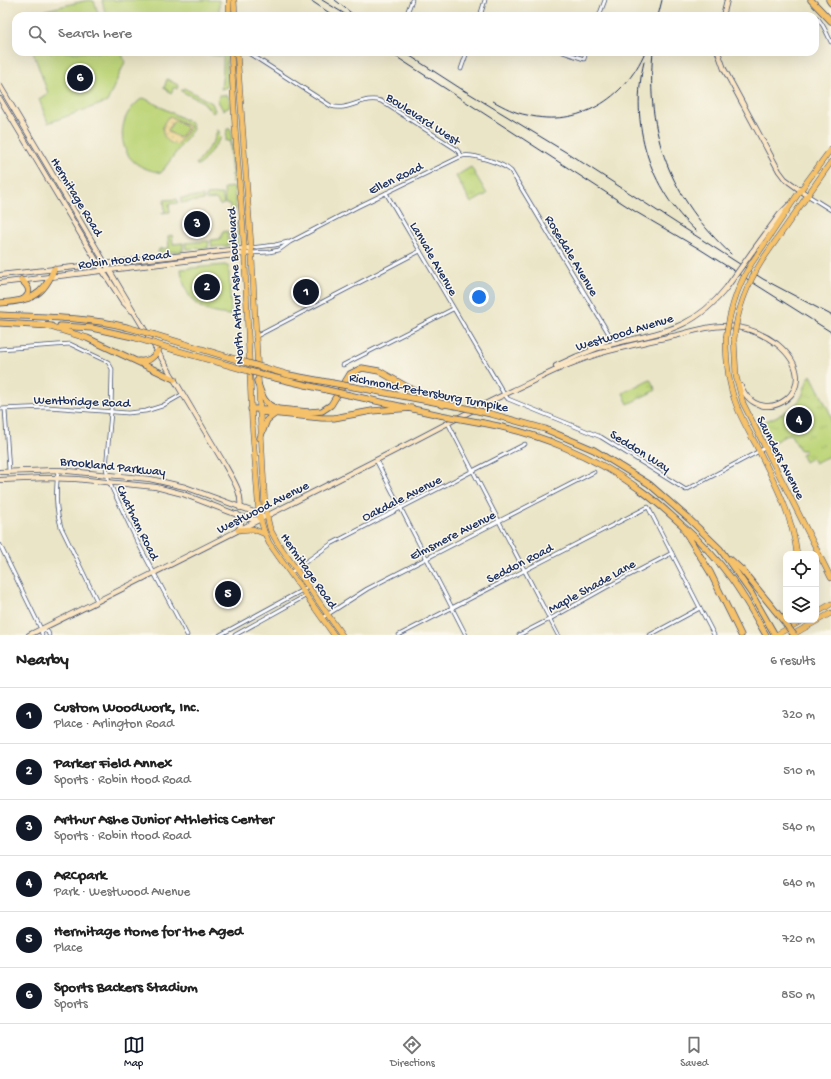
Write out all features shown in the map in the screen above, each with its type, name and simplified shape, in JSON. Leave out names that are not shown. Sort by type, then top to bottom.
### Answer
[{"type":"highway","points":[[811,0],[831,20]]},
{"type":"highway","points":[[816,0],[831,20]]},
{"type":"highway","points":[[0,303],[30,299],[40,292],[51,277],[54,269]]},
{"type":"highway","points":[[21,280],[28,286],[29,291],[26,298],[22,300]]},
{"type":"highway","name":"Richmond-Petersburg Turnpike","points":[[0,315],[103,322],[155,335],[289,374],[443,405],[461,407],[545,429],[594,450],[649,484],[689,519],[720,549],[751,593],[776,635]]},
{"type":"highway","name":"Richmond-Petersburg Turnpike","points":[[0,323],[92,328],[133,337],[267,376],[440,415],[503,427],[539,438],[578,453],[618,474],[639,488],[700,542],[731,578],[765,634]]},
{"type":"highway","points":[[48,326],[87,338],[174,379]]},
{"type":"highway","points":[[135,360],[148,360],[158,351]]},
{"type":"highway","points":[[251,410],[319,412],[331,405],[350,374],[362,368],[379,371],[443,405]]},
{"type":"highway","points":[[257,381],[266,403],[277,411],[322,418],[334,418],[372,411],[412,408]]},
{"type":"highway","points":[[260,438],[267,420],[277,411]]},
{"type":"highway","points":[[679,522],[696,547],[710,572],[741,635]]},
{"type":"highway","points":[[720,549],[742,570],[782,619],[793,635]]},
{"type":"main road","points":[[229,0],[229,12]]},
{"type":"main road","points":[[234,0],[235,12]]},
{"type":"main road","points":[[724,12],[727,0]]},
{"type":"main road","name":"North Arthur Ashe Boulevard","points":[[231,56],[244,248],[251,410],[260,516]]},
{"type":"main road","name":"North Arthur Ashe Boulevard","points":[[237,56],[251,250],[260,438],[266,516]]},
{"type":"main road","points":[[719,56],[724,69],[779,171],[785,179],[807,195],[831,162]]},
{"type":"main road","name":"Hermitage Road","points":[[0,86],[230,474],[239,495],[240,508]]},
{"type":"main road","name":"Hermitage Road","points":[[0,99],[3,110],[99,265],[123,302],[138,317]]},
{"type":"main road","points":[[3,110],[11,106]]},
{"type":"main road","name":"Westwood Avenue","points":[[504,394],[507,391],[577,356],[596,349],[662,333],[685,324],[705,311],[716,301],[755,254],[831,149]]},
{"type":"main road","name":"Saunders Avenue","points":[[807,195],[763,259],[744,293],[737,317],[734,339],[734,359],[740,396],[750,420],[831,578]]},
{"type":"main road","name":"Robin Hood Road","points":[[0,275],[244,248],[251,250]]},
{"type":"main road","name":"Robin Hood Road","points":[[0,283],[244,254],[251,250]]},
{"type":"main road","points":[[178,262],[183,257],[194,256],[199,253]]},
{"type":"main road","points":[[755,254],[737,291],[729,316],[726,338],[727,367],[732,393],[739,412],[785,504],[796,551]]},
{"type":"main road","points":[[246,298],[249,311],[250,332],[255,337]]},
{"type":"main road","name":"Westwood Avenue","points":[[266,516],[504,394],[567,364],[618,349],[712,327],[724,326],[743,328],[755,332],[772,341],[792,358],[798,375],[798,383],[795,390],[788,399],[778,405],[767,406],[754,403],[742,390],[734,359]]},
{"type":"main road","points":[[577,356],[611,338]]},
{"type":"main road","name":"Brookland Parkway","points":[[0,472],[58,470],[150,479],[171,483],[260,516]]},
{"type":"main road","name":"Brookland Parkway","points":[[0,480],[57,478],[144,486],[172,491],[252,519],[260,516],[266,516]]},
{"type":"main road","points":[[237,514],[241,524],[238,530]]},
{"type":"main road","name":"Westwood Avenue","points":[[29,635],[238,530],[260,516]]},
{"type":"main road","name":"Hermitage Road","points":[[260,516],[265,534],[273,549],[334,635]]},
{"type":"main road","name":"Hermitage Road","points":[[266,516],[273,536],[342,635]]},
{"type":"main road","points":[[238,530],[253,529],[265,534]]},
{"type":"main road","points":[[819,611],[831,604]]},
{"type":"main road","points":[[819,618],[831,613]]},
{"type":"main road","points":[[791,627],[795,623]]},
{"type":"main road","points":[[776,635],[798,623]]},
{"type":"main road","points":[[793,635],[811,623]]},
{"type":"street","points":[[408,12],[412,0]]},
{"type":"street","points":[[481,12],[485,0]]},
{"type":"street","points":[[600,12],[605,0]]},
{"type":"street","points":[[819,20],[831,42]]},
{"type":"street","name":"Boulevard West","points":[[252,56],[331,106],[343,108],[371,99],[381,101],[456,149],[462,156]]},
{"type":"street","points":[[461,69],[466,56]]},
{"type":"street","points":[[575,56],[584,59],[585,56]]},
{"type":"street","name":"Rosedale Avenue","points":[[462,156],[468,155],[499,164],[505,166],[511,171],[618,349]]},
{"type":"street","name":"Ellen Road","points":[[251,250],[275,251],[357,207],[462,156]]},
{"type":"street","name":"Lanvale Avenue","points":[[386,193],[504,394]]},
{"type":"street","points":[[807,195],[831,210]]},
{"type":"street","name":"Ellen Road","points":[[251,250],[290,242]]},
{"type":"street","points":[[255,337],[420,251]]},
{"type":"street","points":[[343,365],[453,308]]},
{"type":"street","name":"Chatham Road","points":[[0,349],[70,344],[108,362],[112,369],[111,412],[106,474],[154,573],[187,635]]},
{"type":"street","name":"Wentbridge Road","points":[[0,409],[48,407],[128,413],[162,406],[183,394]]},
{"type":"street","name":"Seddon Way","points":[[504,394],[511,401],[601,437],[686,490],[765,448]]},
{"type":"street","points":[[6,409],[9,471]]},
{"type":"street","points":[[448,423],[558,635]]},
{"type":"street","name":"Oakdale Avenue","points":[[290,573],[325,548],[524,444]]},
{"type":"street","points":[[376,460],[466,635]]},
{"type":"street","points":[[58,470],[56,503],[61,527],[97,601]]},
{"type":"street","name":"Elmsmere Avenue","points":[[322,618],[359,593],[594,472]]},
{"type":"street","name":"Seddon Road","points":[[399,635],[648,508],[672,553]]},
{"type":"street","points":[[0,545],[42,629],[42,635]]},
{"type":"street","points":[[672,553],[714,635]]},
{"type":"street","name":"Maple Shade Lane","points":[[519,635],[672,553]]},
{"type":"street","points":[[220,635],[308,587]]},
{"type":"street","points":[[235,635],[312,592]]},
{"type":"street","points":[[650,635],[700,608]]},
{"type":"street","points":[[42,629],[48,632],[49,635]]},
{"type":"green space","points":[[88,0],[94,1],[98,12],[42,12]]},
{"type":"green space","points":[[102,0],[219,0],[219,12],[105,12]]},
{"type":"green space","points":[[34,56],[123,56],[125,62],[107,102],[48,123],[39,99],[48,93]]},
{"type":"green space","points":[[223,56],[226,56],[228,87],[221,89]]},
{"type":"green space","points":[[167,79],[178,85],[177,89],[174,87],[171,93],[164,88]]},
{"type":"green space","points":[[184,88],[212,103],[215,111],[213,113],[203,102],[181,91]]},
{"type":"green space","points":[[219,95],[227,95],[229,98],[230,107],[223,110],[218,101]]},
{"type":"green space","points":[[144,98],[191,123],[193,129],[161,173],[146,169],[137,164],[131,159],[124,146],[122,131],[126,116],[136,103]]},
{"type":"green space","points":[[227,129],[231,129],[234,182],[232,182],[230,141],[226,141]]},
{"type":"green space","points":[[217,130],[219,131],[221,138],[200,165],[197,165],[196,164],[214,141]]},
{"type":"green space","points":[[471,167],[487,194],[471,203],[456,176]]},
{"type":"green space","points":[[234,187],[236,209],[230,210],[230,204],[225,204],[224,188]]},
{"type":"green space","points":[[222,194],[224,204],[220,205],[216,199],[206,200],[207,195]]},
{"type":"green space","points":[[203,196],[204,200],[181,203],[181,198]]},
{"type":"green space","points":[[177,199],[178,203],[169,204],[170,212],[161,213],[165,212],[164,200]]},
{"type":"green space","points":[[237,224],[238,244],[230,245],[229,231],[232,231],[232,225]]},
{"type":"green space","points":[[227,231],[228,246],[212,247],[211,240],[220,239],[223,232]]},
{"type":"green space","points":[[172,235],[173,244],[183,243],[183,251],[158,253],[159,249],[169,248],[168,236]]},
{"type":"green space","points":[[209,241],[208,248],[186,249],[185,243]]},
{"type":"green space","points":[[225,265],[229,267],[231,315],[210,311],[202,308],[196,303],[190,297],[186,289],[181,269]]},
{"type":"green space","points":[[811,375],[831,415],[831,455],[815,463],[812,458],[805,462],[801,454],[806,452],[804,450],[800,450],[789,434],[768,445],[757,425],[787,411],[798,403]]},
{"type":"green space","points":[[650,379],[656,390],[628,404],[623,393]]},
{"type":"sand","points":[[170,116],[190,127],[177,145],[167,140],[163,133],[166,120]],"holes":[[[177,121],[185,126],[186,129],[180,138],[168,130],[173,122]]]},
{"type":"railway","points":[[310,0],[328,12]]},
{"type":"railway","points":[[322,0],[342,12]]},
{"type":"railway","points":[[335,0],[350,12]]},
{"type":"railway","points":[[659,12],[662,0]]},
{"type":"railway","points":[[395,56],[636,212],[698,248],[831,332]]},
{"type":"railway","points":[[410,56],[466,92]]},
{"type":"railway","points":[[493,101],[518,113],[546,118],[564,117],[581,113],[598,106],[612,96],[625,84],[643,56]]},
{"type":"railway","points":[[653,56],[653,110],[658,137],[666,163],[692,211],[710,233],[731,254]]},
{"type":"railway","points":[[644,62],[640,85],[639,108],[641,131],[647,154],[655,175],[666,195],[680,214],[696,231]]},
{"type":"railway","points":[[462,89],[569,154],[763,279],[831,315]]},
{"type":"place","name":"Sports Backers Stadium","points":[[80,78]]},
{"type":"place","name":"Arthur Ashe Junior Athletics Center","points":[[197,224]]},
{"type":"place","name":"Parker Field Annex","points":[[207,287]]},
{"type":"place","name":"Custom Woodwork, Inc.","points":[[306,292]]},
{"type":"place","name":"ARCpark","points":[[799,420]]},
{"type":"place","name":"Hermitage Home for the Aged","points":[[228,594]]}]
